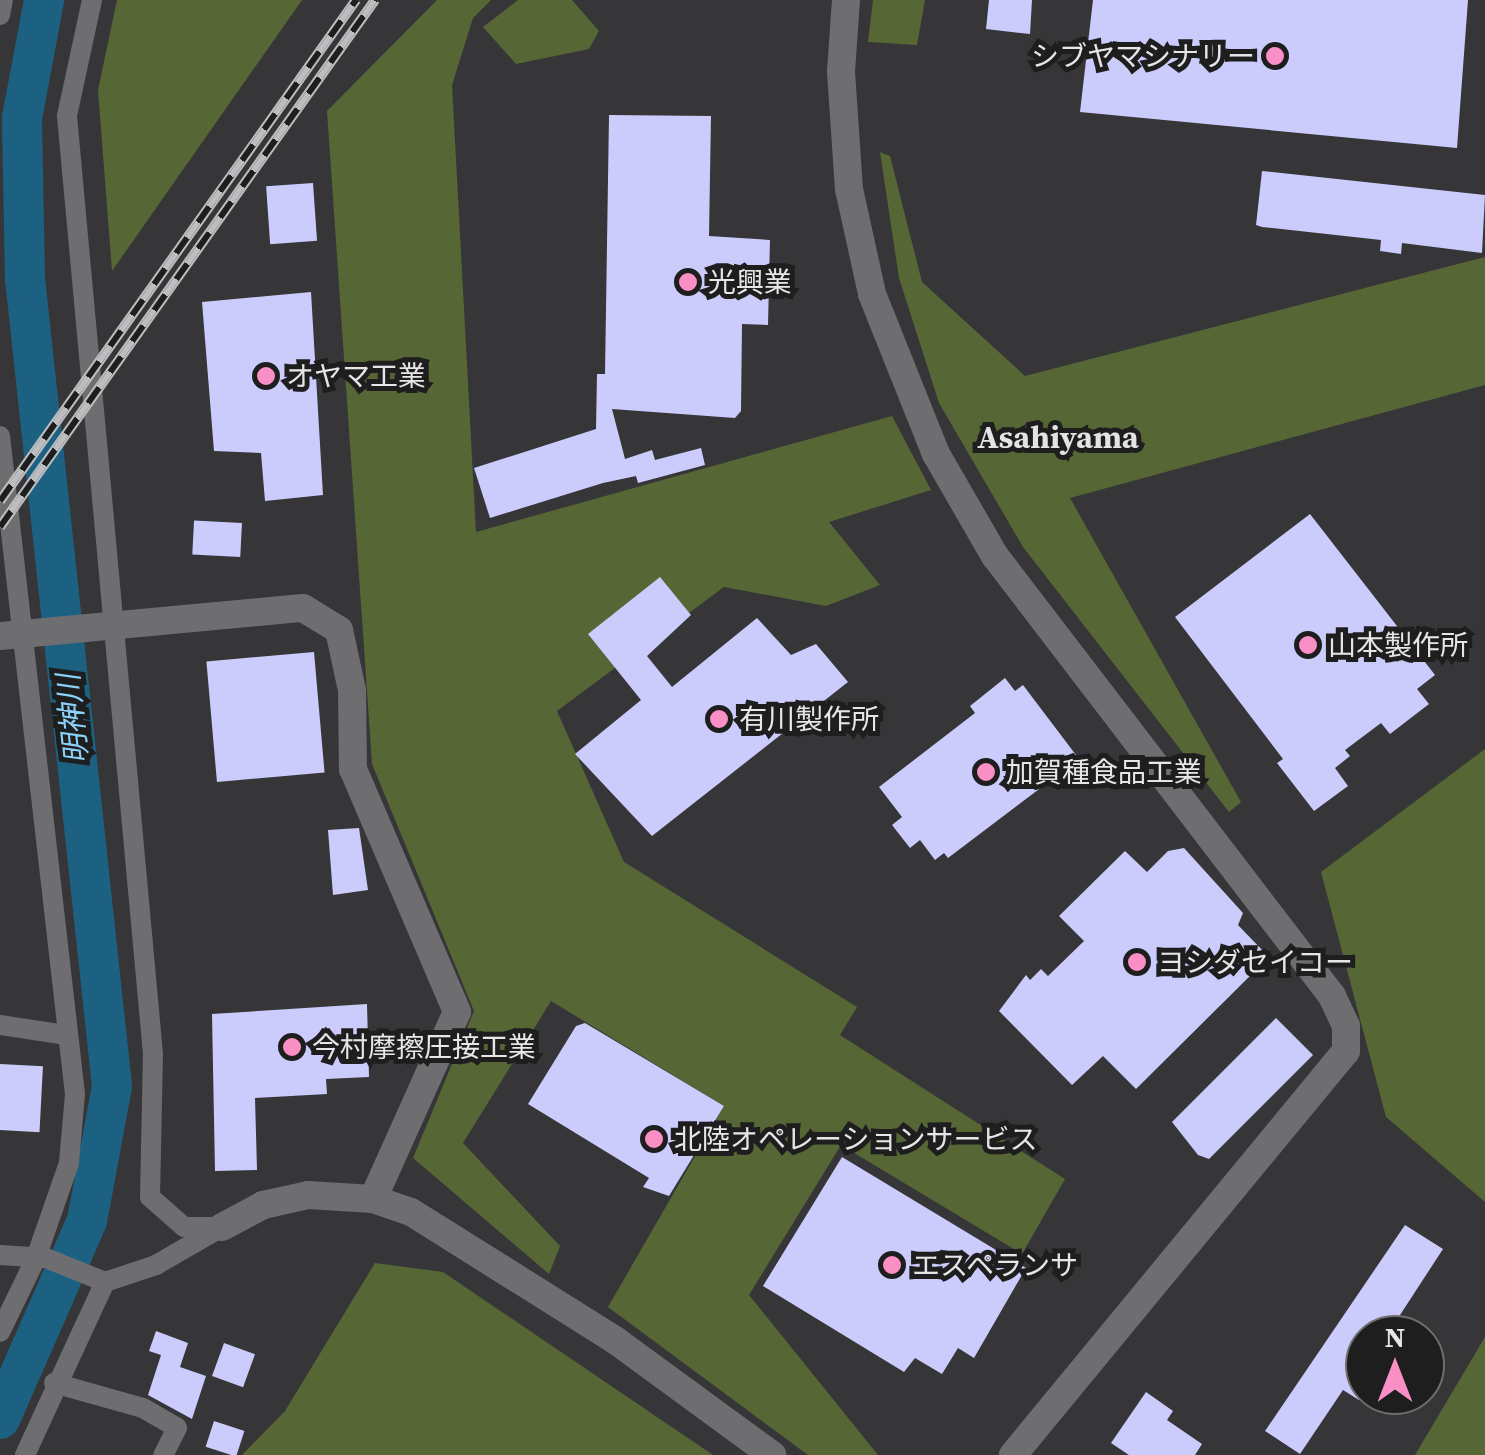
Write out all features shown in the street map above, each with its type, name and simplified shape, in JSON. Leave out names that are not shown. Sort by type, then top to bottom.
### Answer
[{"type":"street","points":[[0,15],[3,0]]},
{"type":"street","points":[[92,0],[67,116],[100,622],[153,1054],[150,1197],[184,1227],[222,1227]]},
{"type":"street","points":[[846,0],[841,72],[849,189],[872,294],[936,454],[996,556],[1332,996],[1346,1026],[1346,1051],[1013,1455]]},
{"type":"street","points":[[0,436],[64,1034],[75,1094],[69,1163],[41,1258],[0,1332]]},
{"type":"street","points":[[19,631],[303,608],[339,630],[352,690],[353,769],[457,1012],[373,1199]]},
{"type":"street","points":[[0,1025],[64,1034]]},
{"type":"street","points":[[0,1255],[41,1258],[104,1282],[156,1265],[263,1205],[308,1195],[373,1199],[435,1223],[615,1340],[772,1455]]},
{"type":"street","points":[[25,1455],[54,1382],[104,1282]]},
{"type":"street","points":[[54,1382],[144,1408],[177,1428],[163,1455]]},
{"type":"green space","points":[[117,0],[302,0],[112,271],[98,90]]},
{"type":"green space","points":[[437,0],[491,0],[473,18],[452,85],[476,532],[892,416],[931,490],[829,522],[880,585],[826,606],[724,587],[557,711],[624,862],[857,1007],[840,1035],[1065,1179],[1022,1254],[841,1145],[749,1295],[878,1455],[808,1455],[608,1307],[724,1106],[551,1001],[463,1143],[560,1246],[549,1274],[413,1158],[474,1011],[372,764],[327,111]]},
{"type":"green space","points":[[518,0],[572,0],[599,31],[589,49],[516,64],[483,27]]},
{"type":"green space","points":[[873,0],[925,0],[917,45],[868,42]]},
{"type":"green space","points":[[880,152],[890,156],[922,282],[1025,376],[1485,257],[1485,385],[1070,498],[1241,802],[1229,812],[1023,547],[939,403],[899,278]]},
{"type":"green space","points":[[1485,749],[1485,1202],[1386,1117],[1321,872]]},
{"type":"green space","points":[[375,1263],[443,1272],[713,1455],[242,1455],[285,1411]]},
{"type":"green space","points":[[1485,1337],[1485,1455],[1415,1455],[1439,1415],[1445,1415],[1445,1404]]},
{"type":"building","points":[[989,0],[1032,0],[1030,34],[986,29]]},
{"type":"building","name":"シブヤマシナリー","points":[[1093,0],[1468,0],[1457,148],[1080,112]]},
{"type":"building","name":"光興業","points":[[609,115],[711,116],[709,236],[770,240],[768,325],[742,324],[741,411],[735,418],[612,409],[625,459],[652,450],[655,460],[701,448],[705,465],[638,483],[636,476],[603,483],[490,518],[474,468],[596,429],[597,374],[605,374]]},
{"type":"building","points":[[1262,171],[1485,195],[1482,253],[1402,243],[1401,254],[1380,251],[1381,240],[1256,225]]},
{"type":"building","points":[[313,183],[317,241],[270,244],[266,186]]},
{"type":"building","name":"オヤマ工業","points":[[311,292],[323,495],[265,501],[261,453],[214,451],[202,302]]},
{"type":"building","name":"山本製作所","points":[[1310,514],[1435,675],[1417,689],[1429,704],[1390,734],[1381,723],[1345,750],[1350,756],[1335,768],[1348,786],[1314,811],[1277,763],[1283,759],[1175,617]]},
{"type":"building","points":[[194,520],[242,523],[240,557],[192,554]]},
{"type":"building","name":"有川製作所","points":[[660,577],[691,615],[647,656],[672,687],[757,618],[791,655],[816,644],[848,682],[652,836],[575,754],[641,700],[588,634]]},
{"type":"building","points":[[314,652],[325,773],[217,782],[206,661]]},
{"type":"building","name":"加賀種食品工業","points":[[1005,678],[1015,691],[1023,685],[1079,759],[948,858],[944,853],[935,860],[920,840],[910,848],[892,825],[902,817],[879,787],[975,713],[970,706]]},
{"type":"building","points":[[359,828],[368,890],[333,895],[328,830]]},
{"type":"building","name":"ヨシダセイコー","points":[[1184,848],[1243,913],[1238,925],[1265,953],[1252,966],[1256,970],[1136,1089],[1103,1056],[1072,1085],[999,1011],[1026,975],[1030,980],[1041,969],[1048,976],[1084,941],[1059,916],[1125,851],[1147,872],[1168,851]]},
{"type":"building","name":"今村摩擦圧接工業","points":[[367,1004],[369,1077],[326,1079],[327,1094],[255,1098],[257,1170],[215,1171],[212,1014]]},
{"type":"building","points":[[1276,1018],[1313,1055],[1209,1159],[1198,1155],[1172,1122]]},
{"type":"building","name":"北陸オペレーションサービス","points":[[585,1023],[724,1106],[669,1196],[643,1187],[649,1178],[528,1104],[576,1026]]},
{"type":"building","points":[[0,1064],[43,1066],[39,1132],[0,1130]]},
{"type":"building","name":"エスペランサ","points":[[842,1157],[1026,1268],[974,1358],[958,1348],[942,1374],[915,1358],[904,1372],[763,1286]]},
{"type":"building","points":[[1405,1225],[1443,1249],[1400,1315],[1345,1315],[1345,1391],[1300,1454],[1265,1431]]},
{"type":"building","points":[[156,1331],[188,1343],[180,1367],[206,1376],[192,1419],[148,1395],[161,1355],[149,1351]]},
{"type":"building","points":[[224,1343],[255,1354],[243,1387],[212,1376]]},
{"type":"building","points":[[1146,1392],[1173,1411],[1167,1420],[1202,1444],[1195,1455],[1129,1455],[1111,1443]]},
{"type":"building","points":[[214,1421],[244,1431],[237,1455],[206,1447]]},
{"type":"waterway","name":"明神川","points":[[0,1419],[87,1221],[112,1086],[25,279],[22,118],[44,0]]},
{"type":"railway","points":[[0,501],[356,0]]},
{"type":"railway","points":[[0,527],[375,0]]},
{"type":"place","name":"シブヤマシナリー","points":[[1275,56]]},
{"type":"place","name":"光興業","points":[[688,282]]},
{"type":"place","name":"オヤマ工業","points":[[266,376]]},
{"type":"place","name":"山本製作所","points":[[1308,645]]},
{"type":"place","name":"有川製作所","points":[[719,719]]},
{"type":"place","name":"加賀種食品工業","points":[[986,772]]},
{"type":"place","name":"ヨシダセイコー","points":[[1137,962]]},
{"type":"place","name":"今村摩擦圧接工業","points":[[292,1047]]},
{"type":"place","name":"北陸オペレーションサービス","points":[[654,1139]]},
{"type":"place","name":"エスペランサ","points":[[892,1265]]},
{"type":"district","name":"Asahiyama","points":[[1058,437]]}]
